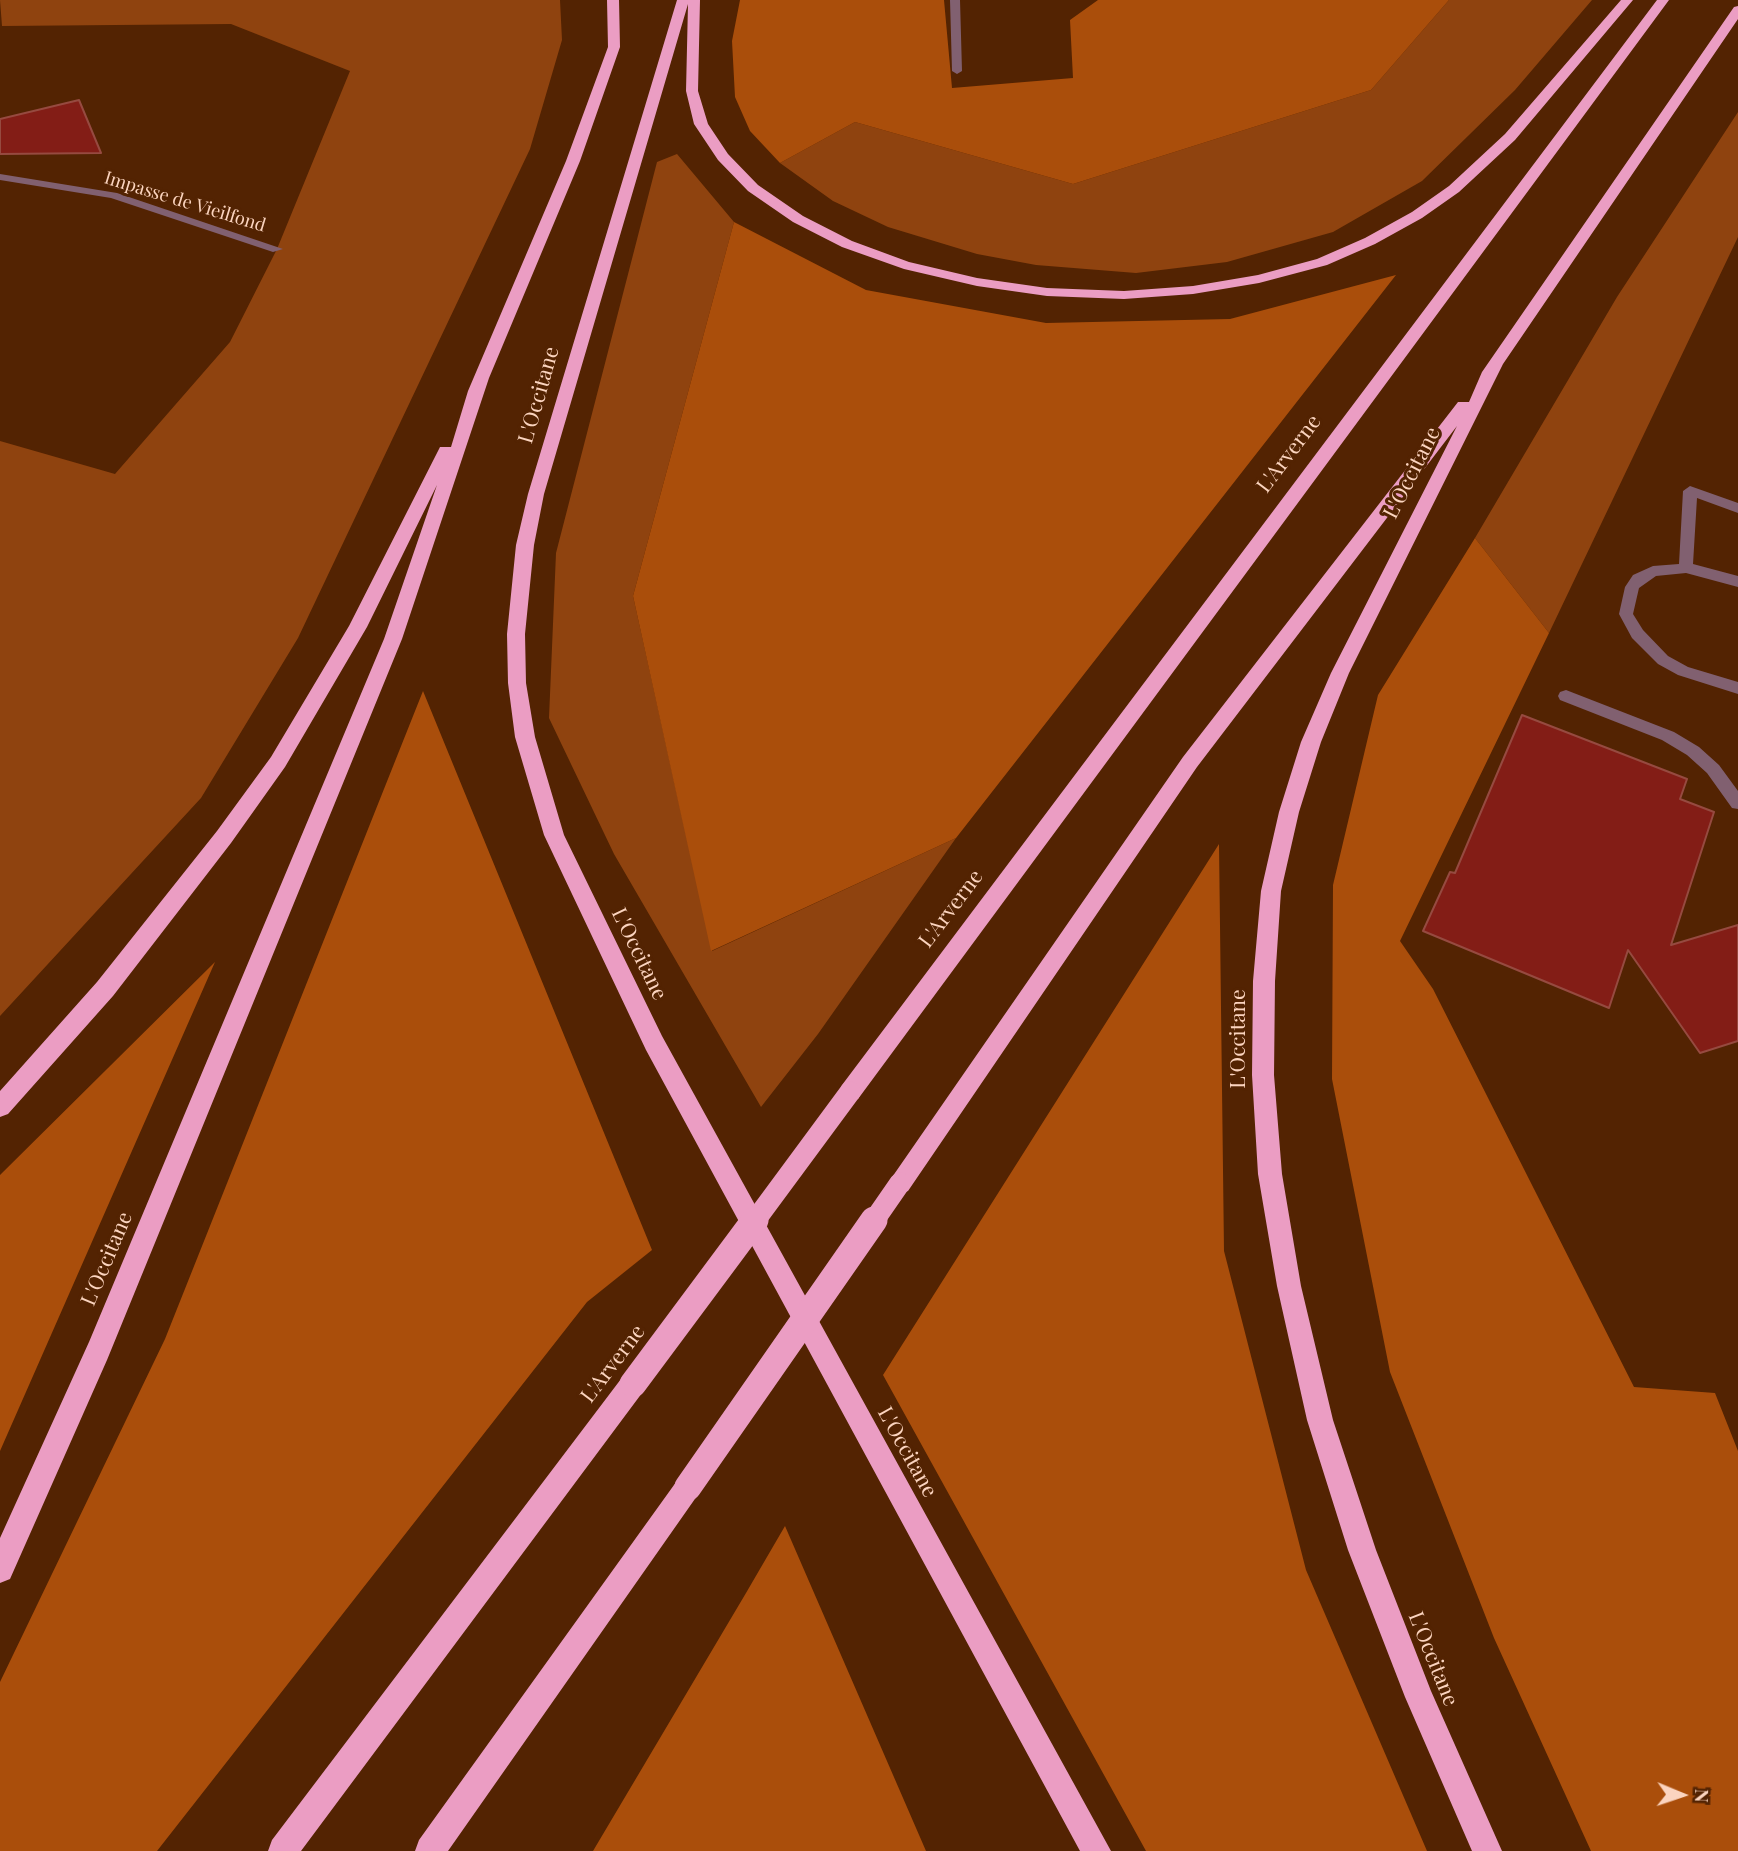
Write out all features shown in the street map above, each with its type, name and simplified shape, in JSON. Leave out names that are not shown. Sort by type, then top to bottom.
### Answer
[{"type":"highway","name":"L'Occitane","points":[[0,1107],[105,989],[216,848],[278,762],[358,627],[482,379],[573,161],[614,47],[613,0]]},
{"type":"highway","name":"L'Occitane","points":[[683,0],[536,494],[525,545],[516,634],[517,684],[525,737],[554,835],[654,1043],[1096,1851]]},
{"type":"highway","points":[[694,0],[692,91],[701,124],[723,157],[754,188],[798,219],[846,244],[904,265],[977,282],[1047,292],[1124,295],[1193,290],[1259,279],[1322,262],[1370,241],[1417,215],[1454,188],[1510,137],[1627,0]]},
{"type":"highway","name":"L'Arverne","points":[[283,1851],[1663,0]]},
{"type":"highway","points":[[430,1851],[688,1487],[1190,762],[1496,365],[1738,10]]},
{"type":"highway","name":"L'Occitane","points":[[1487,1851],[1419,1697],[1371,1574],[1320,1420],[1289,1286],[1270,1174],[1263,1075],[1271,891],[1289,812],[1311,742],[1340,673],[1496,365]]},
{"type":"highway","name":"L'Occitane","points":[[0,1569],[98,1351],[394,639],[482,379]]},
{"type":"street","points":[[955,0],[957,71]]},
{"type":"street","name":"Impasse de Vieilfond","points":[[0,177],[113,195],[277,249]]},
{"type":"street","points":[[1686,568],[1690,491],[1738,508]]},
{"type":"street","points":[[1738,582],[1721,575],[1686,568],[1653,571],[1638,579],[1627,602],[1630,624],[1654,653],[1674,667],[1738,688]]},
{"type":"street","points":[[1566,696],[1668,736],[1693,751],[1713,769],[1738,803]]},
{"type":"shaded area","points":[[0,0],[560,0],[562,40],[530,149],[298,638],[201,798],[0,1016],[0,441],[115,474],[230,342],[277,249],[350,71],[231,24],[2,26]]},
{"type":"shaded area","points":[[740,0],[944,0],[952,88],[1073,78],[1070,20],[1098,0],[1449,0],[1371,90],[1073,184],[855,122],[780,163],[750,131],[735,97],[732,41]]},
{"type":"shaded area","points":[[1449,0],[1592,0],[1515,90],[1422,181],[1333,232],[1227,262],[1136,273],[1036,265],[977,254],[888,227],[833,201],[780,163],[855,122],[1073,184],[1371,90]]},
{"type":"shaded area","points":[[1738,112],[1738,237],[1549,633],[1475,538],[1617,297]]},
{"type":"shaded area","points":[[677,154],[734,222],[633,596],[712,951],[956,838],[818,1034],[761,1107],[614,854],[549,718],[556,553],[657,162]]},
{"type":"shaded area","points":[[734,222],[866,290],[1046,323],[1230,319],[1396,275],[956,838],[711,951],[633,596]]},
{"type":"shaded area","points":[[1475,538],[1549,633],[1400,941],[1433,989],[1634,1387],[1715,1393],[1738,1451],[1738,1851],[1591,1851],[1494,1638],[1390,1372],[1332,1079],[1333,885],[1378,695]]},
{"type":"shaded area","points":[[423,691],[652,1250],[587,1302],[157,1851],[0,1851],[0,1682],[165,1339]]},
{"type":"shaded area","points":[[1219,844],[1224,1251],[1306,1570],[1427,1851],[1146,1851],[883,1375]]},
{"type":"shaded area","points":[[215,962],[0,1451],[0,1175]]},
{"type":"shaded area","points":[[785,1526],[926,1851],[593,1851],[746,1593]]},
{"type":"building","points":[[79,100],[101,153],[0,154],[0,119]]},
{"type":"building","points":[[1522,715],[1687,779],[1680,799],[1714,812],[1671,945],[1738,925],[1738,1041],[1700,1053],[1628,950],[1609,1008],[1423,931],[1450,872],[1455,873]]}]
